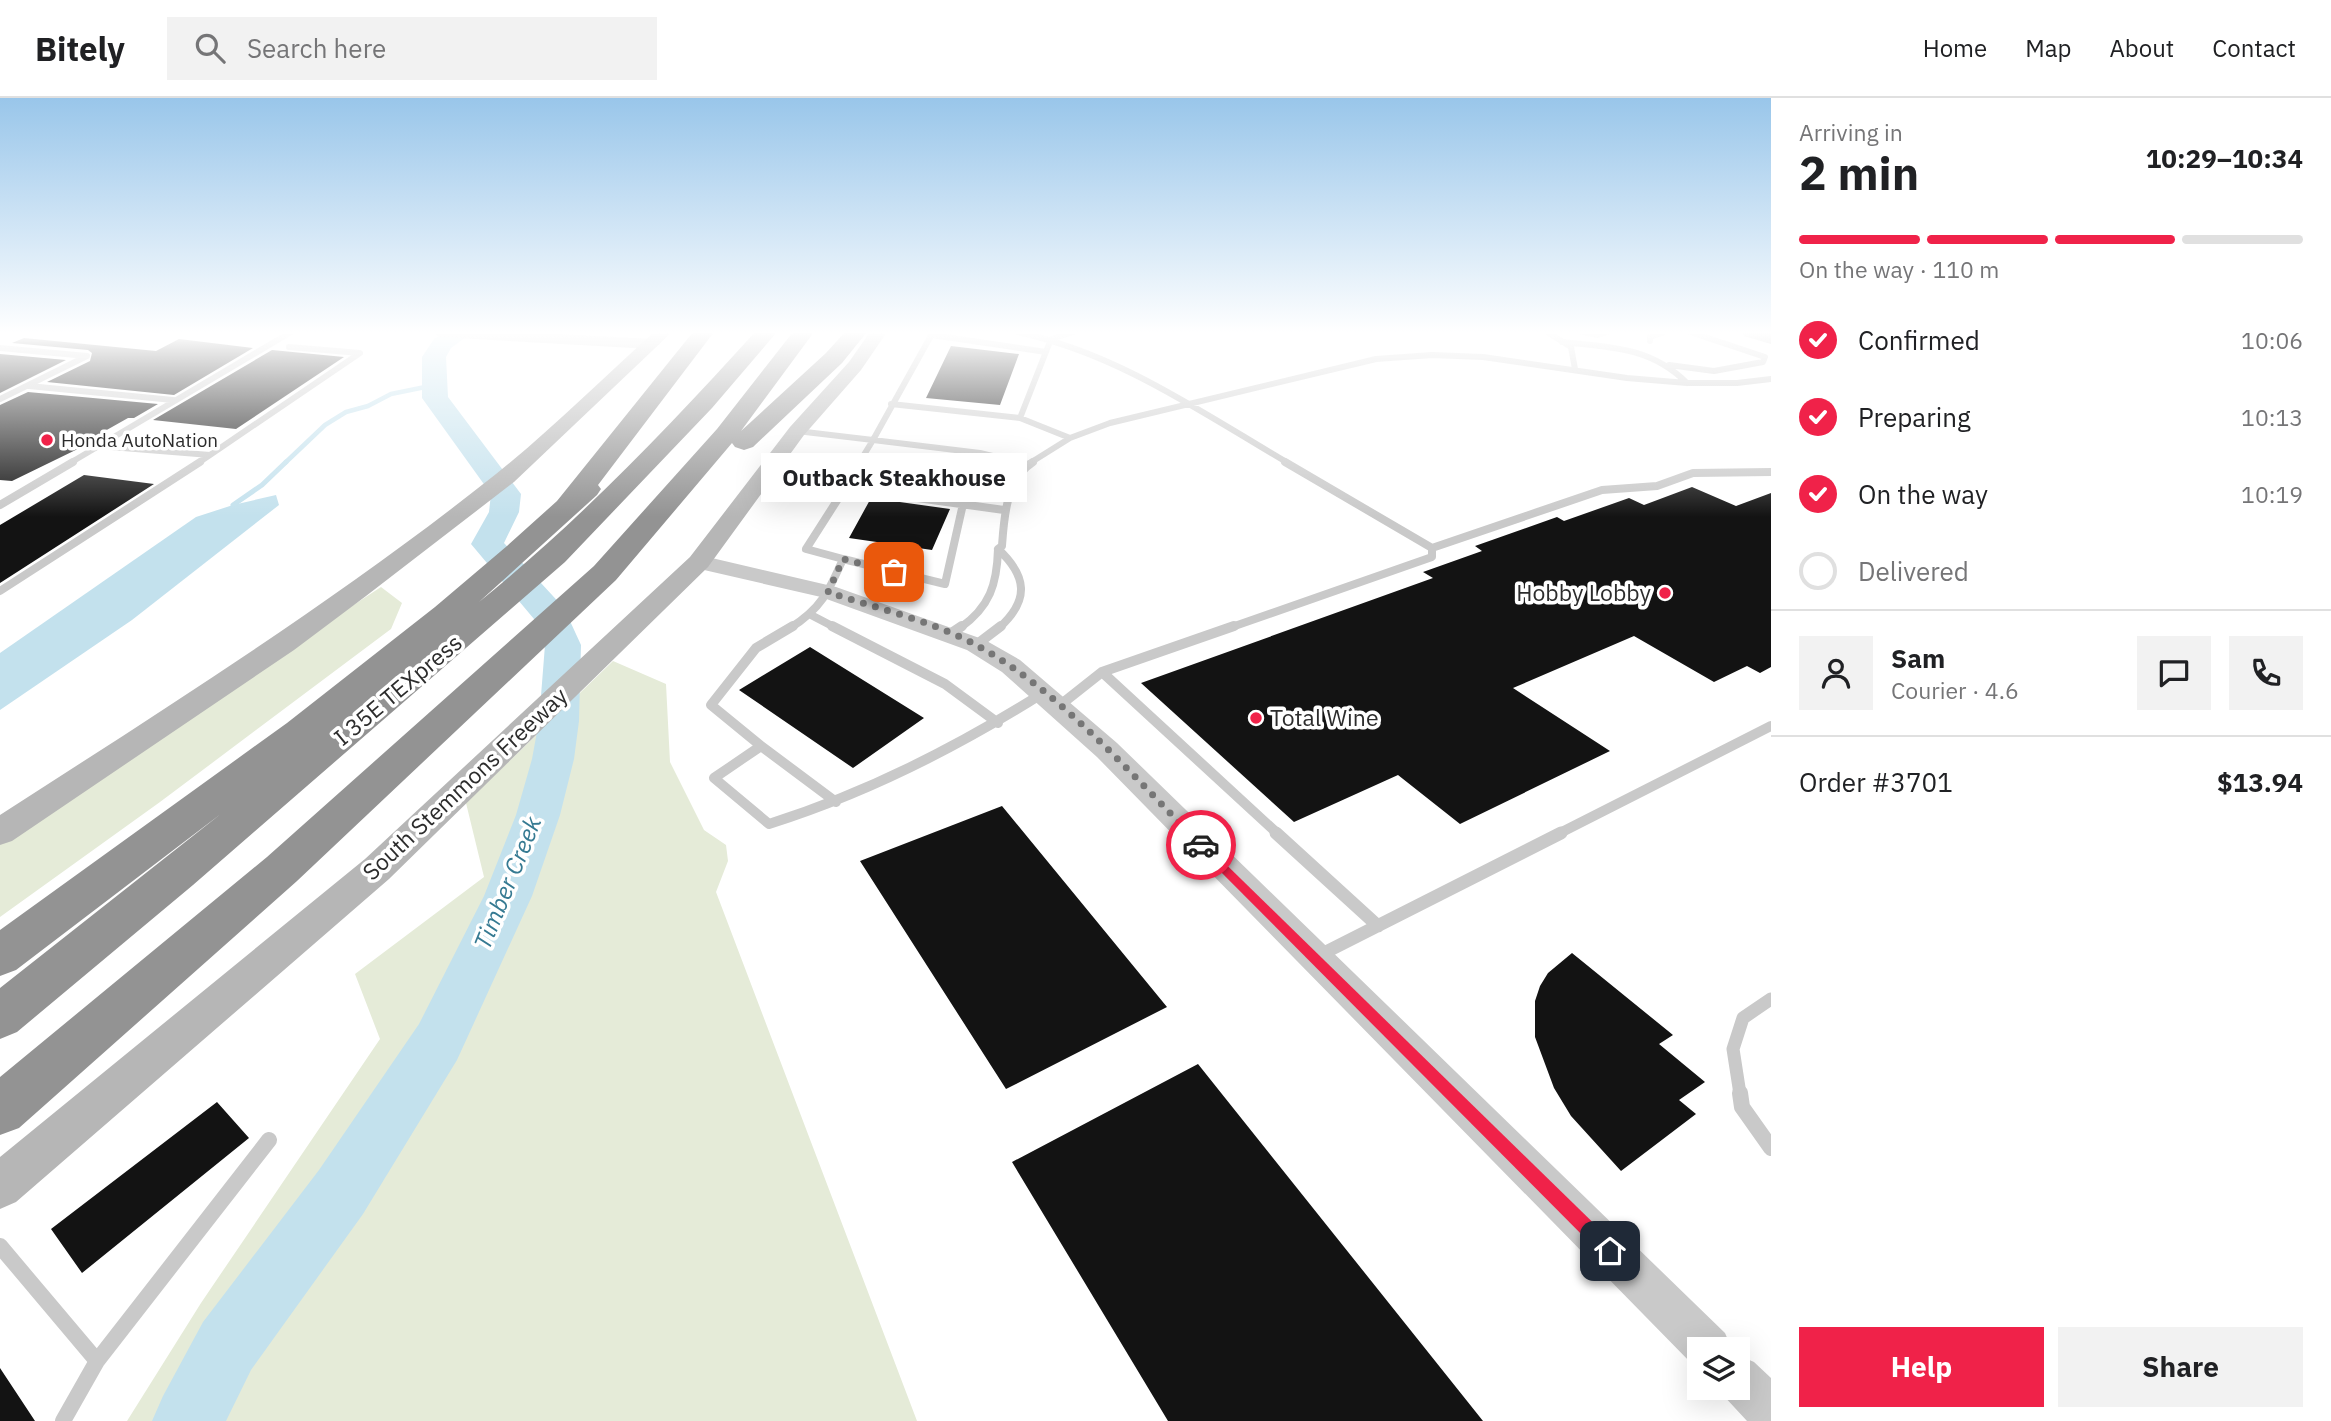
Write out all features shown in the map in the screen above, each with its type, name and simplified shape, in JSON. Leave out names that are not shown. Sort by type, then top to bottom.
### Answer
[{"type":"highway","points":[[567,508],[656,394]]},
{"type":"highway","points":[[0,956],[355,688],[567,508],[683,394]]},
{"type":"highway","name":"I 35E TEXpress","points":[[0,1017],[327,749],[554,556],[711,394]]},
{"type":"highway","points":[[554,556],[737,394]]},
{"type":"highway","points":[[605,573],[726,434],[757,394]]},
{"type":"highway","points":[[0,1110],[282,869],[400,763],[796,394]]},
{"type":"highway","points":[[0,985],[151,869],[355,688]]},
{"type":"main road","points":[[0,832],[284,644],[357,591],[506,477],[596,394]]},
{"type":"main road","name":"South Stemmons Freeway","points":[[0,1186],[376,869],[632,627],[699,562],[797,431],[830,394]]},
{"type":"street","points":[[699,562],[819,603],[963,639],[1011,666],[1051,699],[1697,1337]]},
{"type":"street","points":[[1750,1390],[1771,1411]]},
{"type":"lane","points":[[107,394],[173,400]]},
{"type":"lane","points":[[0,505],[184,394]]},
{"type":"lane","points":[[0,591],[154,494],[300,394]]},
{"type":"lane","points":[[897,394],[845,488],[806,549],[945,584],[963,504]]},
{"type":"lane","points":[[1020,418],[1030,394]]},
{"type":"lane","points":[[1170,394],[1432,548],[1602,490],[1657,486],[1693,473],[1771,472]]},
{"type":"lane","points":[[998,549],[1015,561],[1021,574],[1022,595],[1000,631],[963,639],[965,625],[990,602],[998,575],[998,549],[1002,546],[1004,510],[1010,492],[1028,465],[1070,438],[1110,423],[1231,394]]},
{"type":"lane","points":[[891,404],[1020,418],[1070,438]]},
{"type":"lane","points":[[797,431],[980,453],[1028,465]]},
{"type":"lane","points":[[98,446],[210,455]]},
{"type":"lane","points":[[845,488],[1004,510]]},
{"type":"lane","points":[[761,746],[714,778],[769,824],[836,802],[918,768],[998,723],[1102,672],[1432,557],[1432,548]]},
{"type":"lane","points":[[836,802],[711,705],[756,648],[819,603],[843,559]]},
{"type":"lane","points":[[819,603],[945,684],[998,723]]},
{"type":"lane","points":[[1102,672],[1378,926]]},
{"type":"lane","points":[[1314,957],[1771,726]]},
{"type":"lane","points":[[1771,999],[1743,1018],[1732,1049],[1742,1107],[1771,1148]]},
{"type":"lane","points":[[64,1421],[97,1360],[270,1140]]},
{"type":"lane","points":[[0,1246],[97,1360]]},
{"type":"green space","points":[[381,587],[402,603],[391,629],[160,802],[0,917],[0,837]]},
{"type":"green space","points":[[613,661],[666,684],[670,762],[704,830],[726,845],[728,861],[716,892],[917,1421],[127,1421],[201,1303],[380,1039],[355,974],[484,877],[466,803]]},
{"type":"water","points":[[276,495],[279,505],[132,620],[0,710],[0,653],[196,517]]},
{"type":"building","name":"Honda AutoNation","points":[[24,394],[158,404],[96,436],[90,443],[12,481],[0,480],[0,405]]},
{"type":"building","points":[[198,394],[289,394],[236,429],[153,420]]},
{"type":"building","points":[[928,394],[1004,394],[1000,405],[926,398]]},
{"type":"building","points":[[890,458],[980,470],[971,491],[958,489],[955,497],[878,486]]},
{"type":"building","points":[[84,475],[154,484],[0,583],[0,525]]},
{"type":"building","points":[[1692,487],[1736,506],[1771,493],[1771,667],[1760,673],[1747,666],[1714,682],[1634,636],[1513,688],[1610,751],[1460,824],[1398,775],[1294,822],[1141,683],[1433,578],[1423,572],[1482,551],[1475,546],[1557,517],[1564,521],[1629,498],[1644,505]]},
{"type":"building","points":[[871,498],[950,509],[932,550],[849,538]]},
{"type":"building","points":[[810,647],[924,718],[853,768],[739,690]]},
{"type":"building","points":[[1002,806],[1167,1007],[1006,1089],[860,861]]},
{"type":"building","points":[[1572,953],[1673,1035],[1659,1044],[1705,1082],[1679,1100],[1696,1114],[1621,1171],[1571,1116],[1554,1088],[1535,1037],[1535,1001],[1540,986],[1548,973]]},
{"type":"building","points":[[1198,1064],[1483,1421],[1168,1421],[1012,1162]]},
{"type":"building","points":[[217,1102],[249,1138],[82,1273],[51,1229]]},
{"type":"building","points":[[0,1368],[35,1421],[0,1421]]},
{"type":"waterway","points":[[285,463],[325,425],[346,412],[368,406],[392,394]]},
{"type":"waterway","name":"Timber Creek","points":[[188,1421],[227,1346],[341,1192],[438,1042],[508,896],[538,815],[553,759],[559,721],[563,645],[551,616],[487,544],[504,512],[506,494],[435,398],[435,394]]},
{"type":"waterway","points":[[233,505],[262,485],[286,462]]},
{"type":"way so far","points":[[894,572],[843,559],[828,592],[950,634],[976,645],[1011,666],[1107,750],[1201,845]]},
{"type":"place","name":"Honda AutoNation","points":[[47,440]]},
{"type":"place","name":"Outback Steakhouse","points":[[894,572]]},
{"type":"place","name":"Hobby Lobby","points":[[1665,593]]},
{"type":"place","name":"Total Wine","points":[[1256,718]]},
{"type":"route","points":[[1201,845],[1610,1251]]}]
